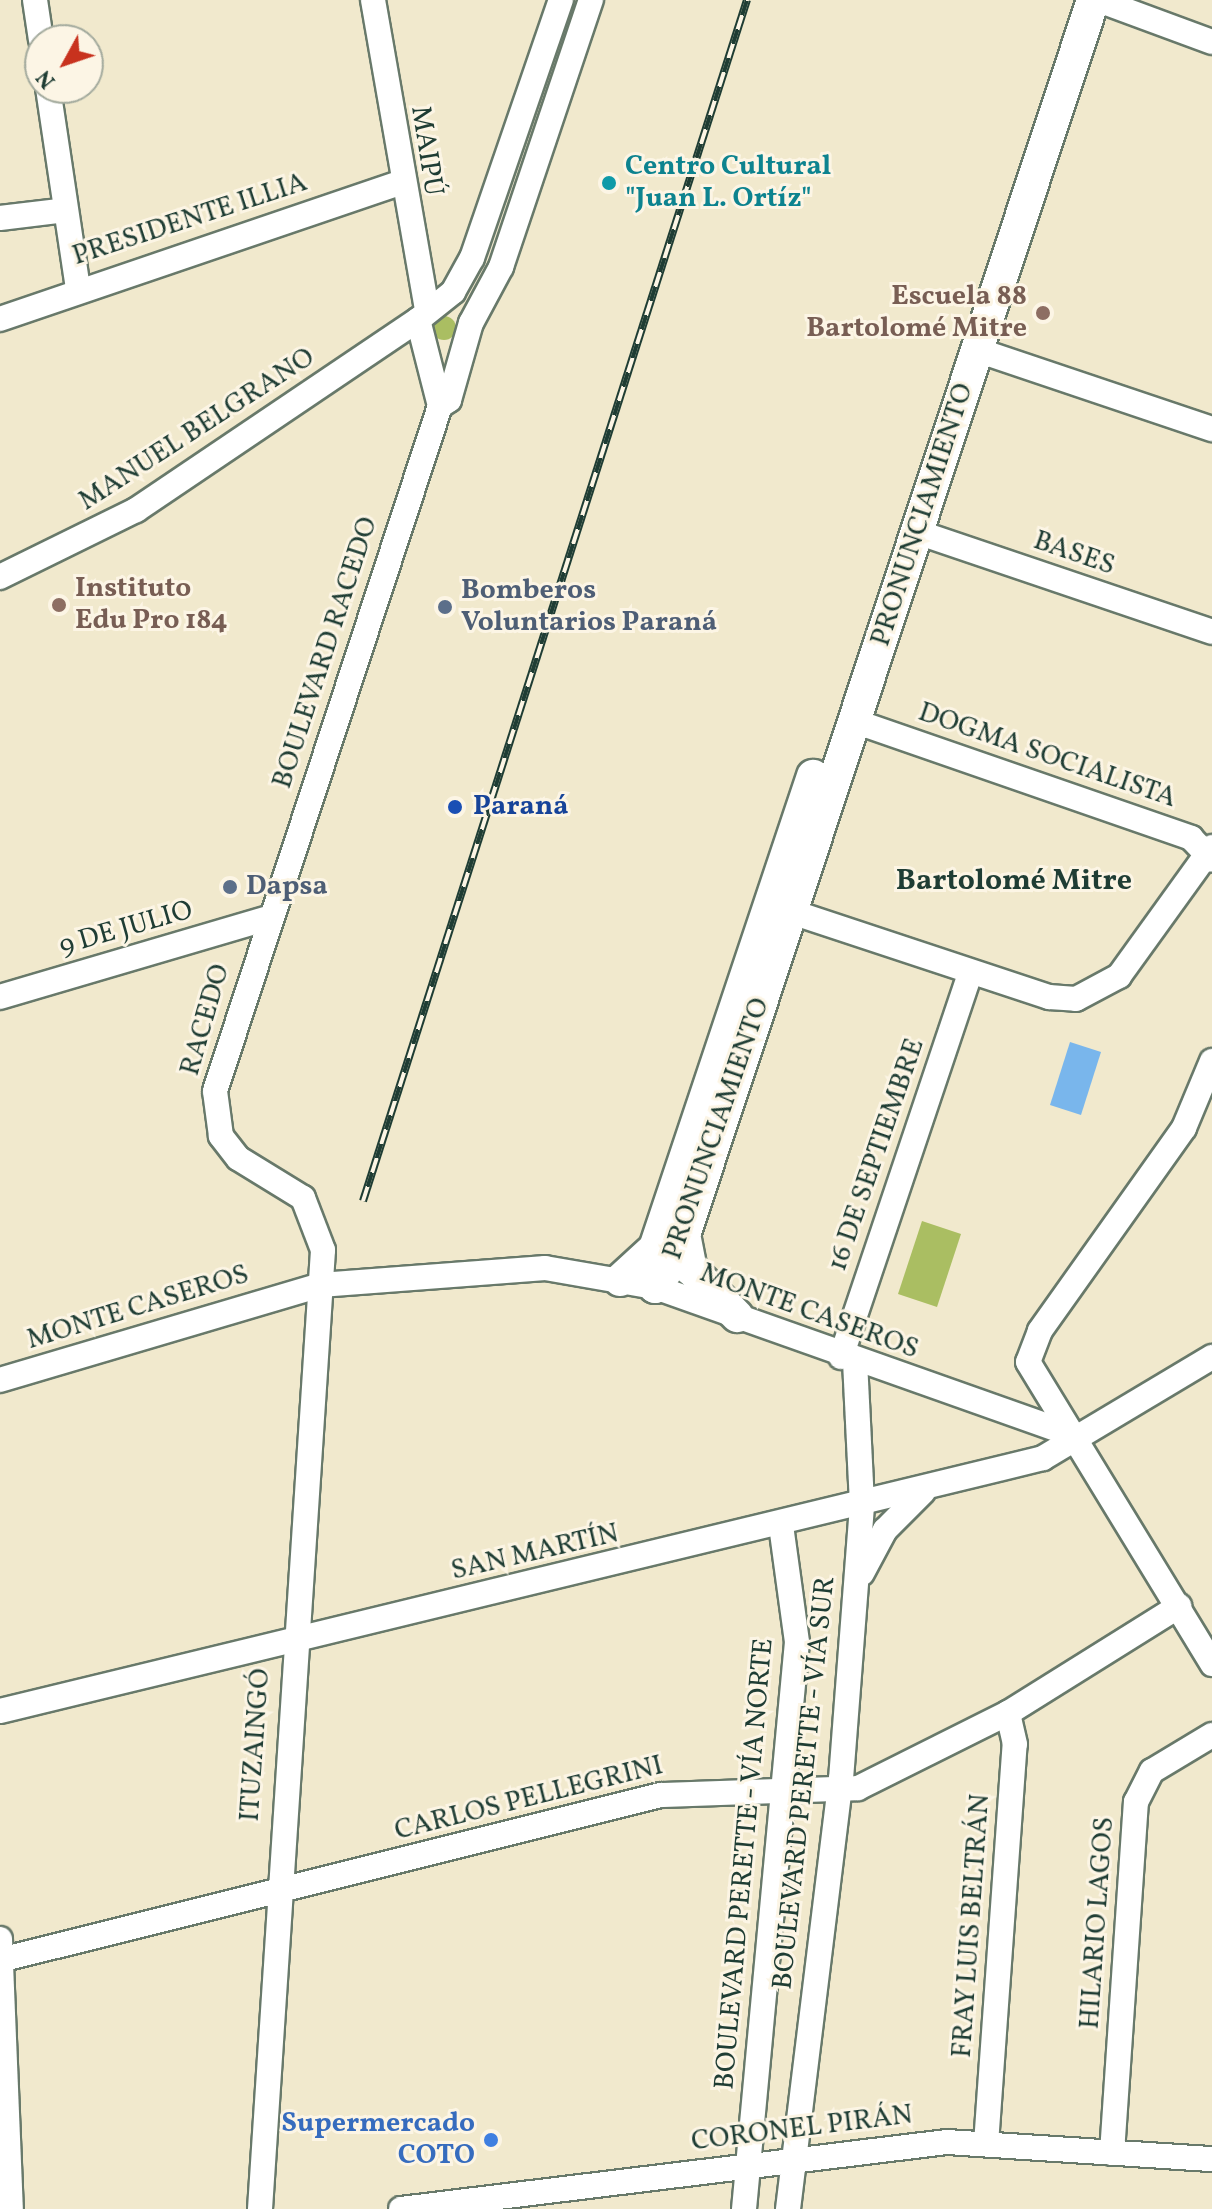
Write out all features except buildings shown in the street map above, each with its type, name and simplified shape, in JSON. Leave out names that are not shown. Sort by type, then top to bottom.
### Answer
[{"type":"main road","name":"PRONUNCIAMIENTO","points":[[655,1287],[655,1248],[1072,0]]},
{"type":"main road","name":"PRONUNCIAMIENTO","points":[[655,1287],[684,1234],[1096,0]]},
{"type":"main road","points":[[684,1234],[691,1269],[737,1316]]},
{"type":"main road","points":[[620,1280],[655,1248]]},
{"type":"street","points":[[35,0],[39,24]]},
{"type":"street","name":"MAIPÚ","points":[[373,0],[400,183],[428,311]]},
{"type":"street","points":[[440,406],[425,347],[428,311],[472,258],[561,0]]},
{"type":"street","name":"BOULEVARD RACEDO","points":[[269,918],[440,406],[454,388],[468,335],[501,267],[591,0]]},
{"type":"street","points":[[1096,0],[1212,42]]},
{"type":"street","points":[[50,104],[78,288]]},
{"type":"street","name":"PRESIDENTE ILLIA","points":[[0,319],[78,288],[400,183]]},
{"type":"street","points":[[0,218],[66,210]]},
{"type":"street","points":[[425,347],[444,355],[468,335],[428,311]]},
{"type":"street","name":"MANUEL BELGRANO","points":[[0,577],[136,510],[428,311]]},
{"type":"street","points":[[977,350],[1212,429]]},
{"type":"street","name":"BASES","points":[[917,532],[1212,632]]},
{"type":"street","name":"DOGMA SOCIALISTA","points":[[854,721],[1191,838],[1211,854]]},
{"type":"street","points":[[792,912],[1049,997],[1092,994],[1119,976],[1211,854]]},
{"type":"street","name":"9 DE JULIO","points":[[0,997],[269,918]]},
{"type":"street","name":"RACEDO","points":[[269,918],[219,1072],[214,1116],[238,1158],[303,1198],[318,1225],[320,1285]]},
{"type":"street","name":"16 DE SEPTIEMBRE","points":[[848,1360],[970,973]]},
{"type":"street","points":[[1212,1061],[1184,1128],[1030,1352],[1033,1376],[1078,1437],[1212,1664]]},
{"type":"street","name":"MONTE CASEROS","points":[[0,1380],[320,1285],[545,1268],[655,1287],[848,1360],[1078,1437]]},
{"type":"street","name":"ITUZAINGÓ","points":[[260,2209],[293,1642],[320,1285]]},
{"type":"street","name":"SAN MARTÍN","points":[[0,1711],[781,1525],[1043,1458],[1212,1357]]},
{"type":"street","name":"BOULEVARD PERETTE - VÍA SUR","points":[[788,2209],[839,1793],[862,1504],[848,1360]]},
{"type":"street","points":[[856,1587],[898,1512],[933,1486]]},
{"type":"street","name":"BOULEVARD PERETTE - VÍA NORTE","points":[[744,2209],[786,1794],[797,1621],[781,1525]]},
{"type":"street","name":"CARLOS PELLEGRINI","points":[[0,1960],[661,1795],[839,1793],[1008,1713],[1179,1606]]},
{"type":"street","name":"FRAY LUIS BELTRÁN","points":[[986,2144],[1015,1744],[1008,1713]]},
{"type":"street","name":"HILARIO LAGOS","points":[[1112,2153],[1136,1802],[1152,1771],[1212,1735]]},
{"type":"street","points":[[0,1939],[11,2209]]},
{"type":"street","name":"CORONEL PIRÁN","points":[[401,2209],[747,2167],[793,2165],[930,2143],[1212,2159]]},
{"type":"green space","points":[[444,316],[453,319],[456,328],[453,337],[444,340],[435,337],[432,328],[435,319]]},
{"type":"green space","points":[[922,1221],[961,1234],[937,1307],[898,1294]]},
{"type":"water","points":[[1070,1042],[1101,1052],[1081,1115],[1050,1105]]},
{"type":"railway","points":[[363,1201],[747,0]]},
{"type":"place","name":"Centro Cultural \"Juan L. Ortíz\"","points":[[609,183]]},
{"type":"place","name":"Escuela 88 Bartolomé Mitre","points":[[1043,313]]},
{"type":"place","name":"Instituto Edu Pro 184","points":[[59,605]]},
{"type":"place","name":"Bomberos Voluntarios Paraná","points":[[445,607]]},
{"type":"place","name":"Paraná","points":[[455,807]]},
{"type":"place","name":"Dapsa","points":[[230,887]]},
{"type":"place","name":"Supermercado COTO","points":[[491,2140]]},
{"type":"district","name":"Bartolomé Mitre","points":[[1014,881]]}]
